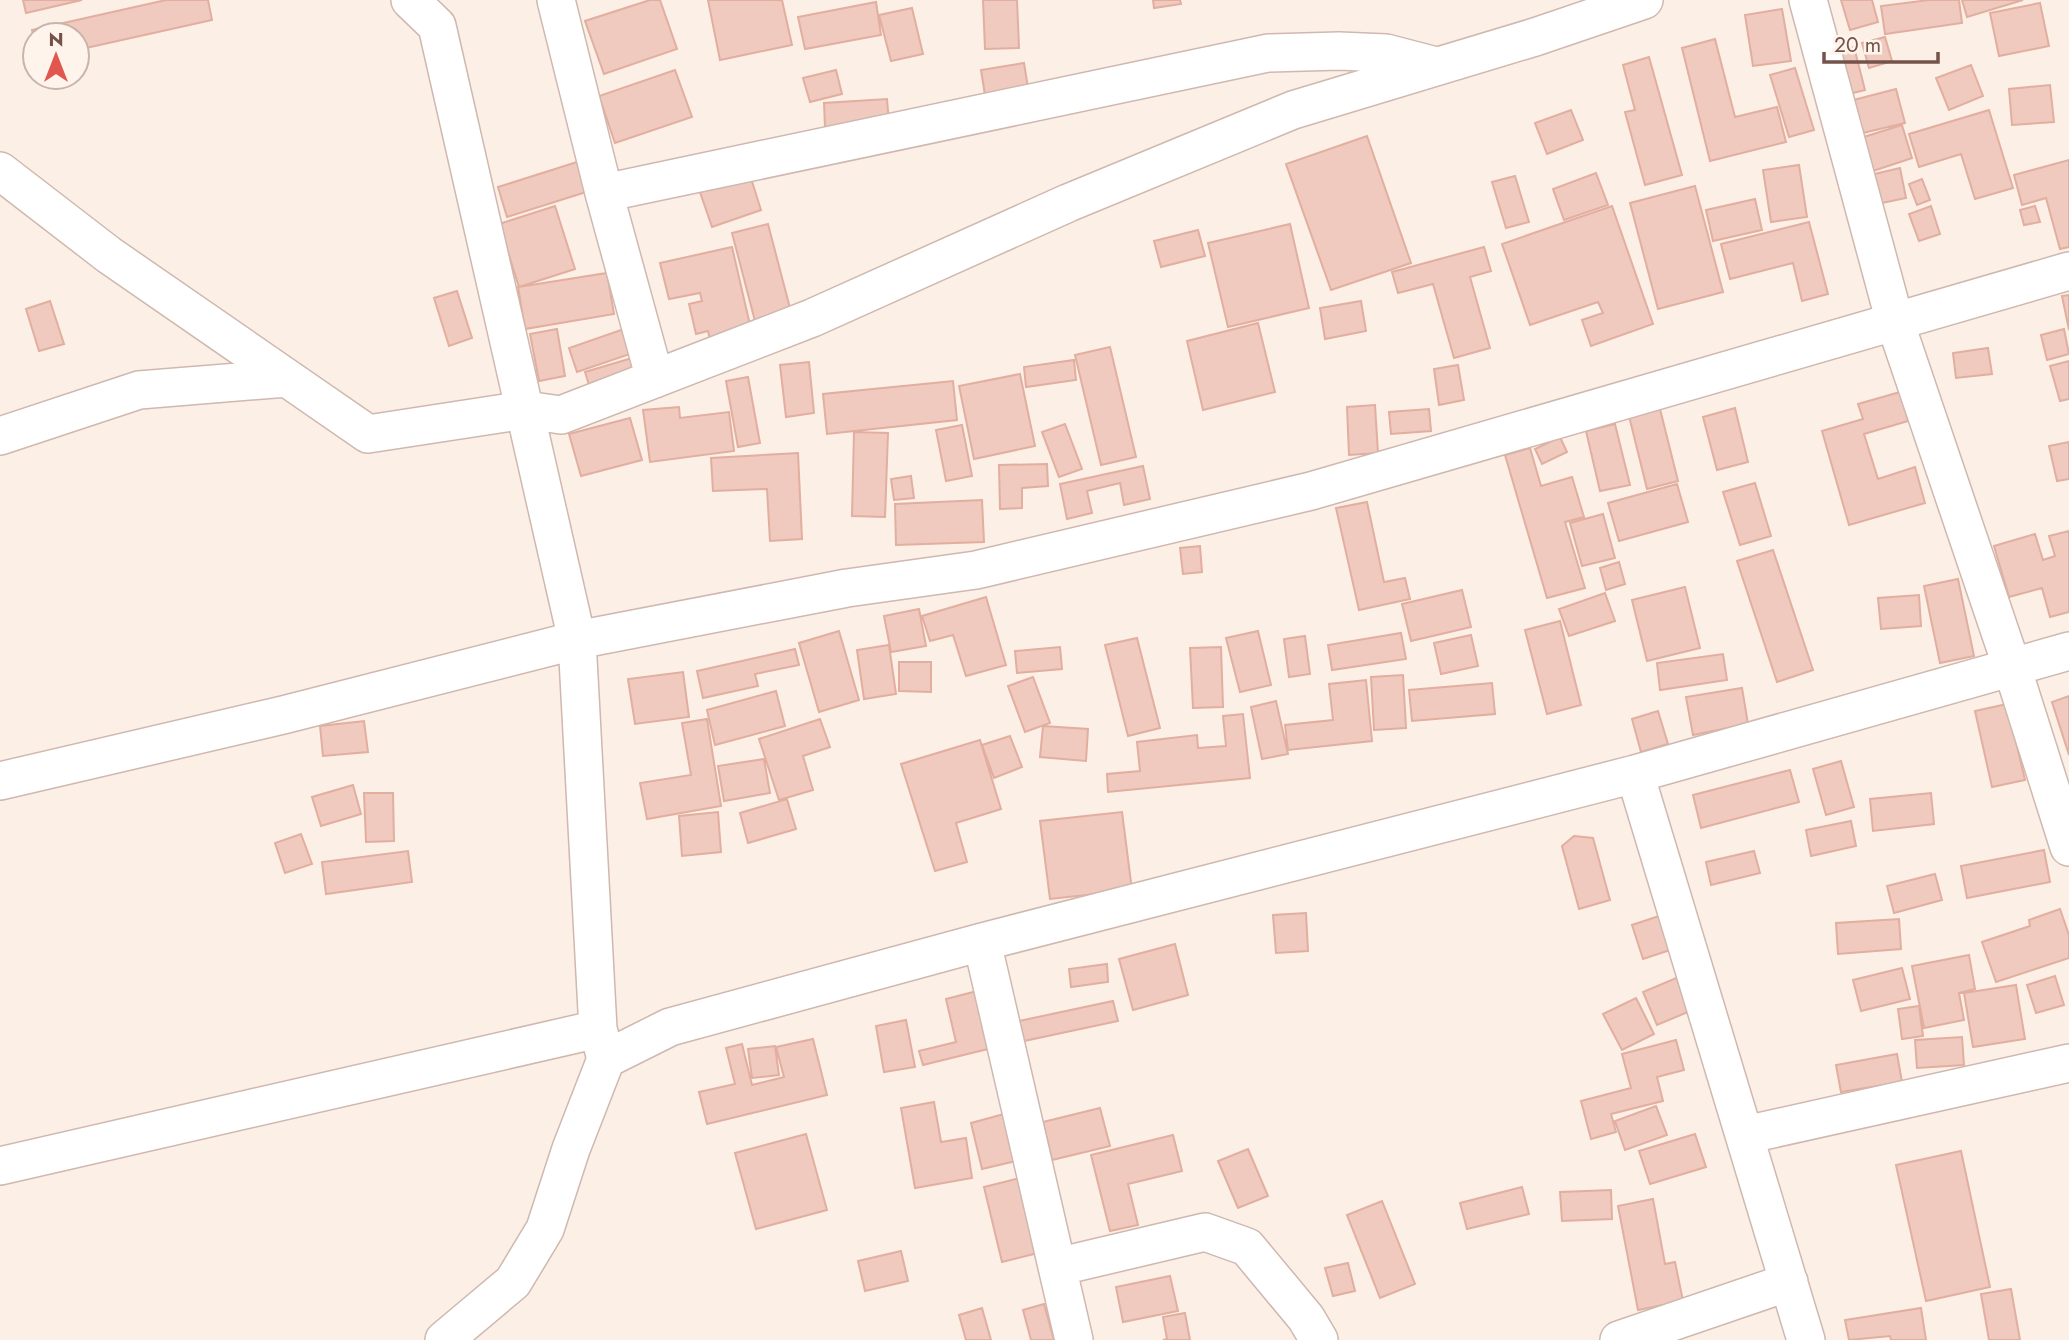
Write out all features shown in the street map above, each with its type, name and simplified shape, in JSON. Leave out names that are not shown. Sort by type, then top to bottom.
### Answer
[{"type":"street","points":[[410,0],[437,26],[577,640],[602,1044],[545,1229],[513,1282],[444,1340]]},
{"type":"street","points":[[556,0],[604,193],[655,379]]},
{"type":"street","points":[[0,171],[109,255],[368,434],[525,410],[561,415],[812,318],[1068,203],[1293,110],[1535,37],[1644,0]]},
{"type":"street","points":[[1808,0],[1895,322],[2012,667],[2069,847]]},
{"type":"street","points":[[604,193],[1268,52],[1386,52],[1436,66]]},
{"type":"street","points":[[0,781],[283,715],[577,640],[847,588],[976,570],[1311,491],[2069,271]]},
{"type":"street","points":[[0,436],[139,390],[287,378]]},
{"type":"street","points":[[0,1166],[602,1044],[982,942],[1635,774],[2069,651]]},
{"type":"street","points":[[1635,774],[1807,1340]]},
{"type":"street","points":[[982,942],[1074,1340]]},
{"type":"street","points":[[1745,1135],[2069,1063]]},
{"type":"street","points":[[1057,1266],[1205,1232],[1247,1247],[1306,1318],[1319,1340]]},
{"type":"street","points":[[1619,1340],[1789,1282]]},
{"type":"building","points":[[23,0],[82,0],[26,13]]},
{"type":"building","points":[[166,0],[208,0],[212,20],[91,47],[91,21],[72,21]]},
{"type":"building","points":[[650,0],[660,0],[677,49],[604,74],[585,21]]},
{"type":"building","points":[[708,0],[782,0],[792,45],[720,60]]},
{"type":"building","points":[[983,0],[1017,0],[1019,48],[985,49]]},
{"type":"building","points":[[1153,0],[1180,0],[1181,4],[1154,8]]},
{"type":"building","points":[[1841,0],[1872,0],[1878,22],[1850,30]]},
{"type":"building","points":[[1929,0],[1959,0],[1962,23],[1885,34],[1881,6]]},
{"type":"building","points":[[1962,0],[2023,0],[1967,17]]},
{"type":"building","points":[[876,2],[881,35],[805,49],[798,17]]},
{"type":"building","points":[[2040,3],[2049,46],[1999,56],[1990,13]]},
{"type":"building","points":[[912,8],[923,54],[891,61],[879,15]]},
{"type":"building","points":[[1782,9],[1791,61],[1753,66],[1745,15]]},
{"type":"building","points":[[1885,37],[1892,61],[1869,68],[1862,43]]},
{"type":"building","points":[[1715,39],[1735,117],[1777,107],[1786,142],[1710,161],[1682,48]]},
{"type":"building","points":[[1854,47],[1865,90],[1841,96],[1830,54]]},
{"type":"building","points":[[1649,57],[1682,175],[1645,185],[1625,112],[1635,110],[1623,65]]},
{"type":"building","points":[[1024,63],[1028,88],[985,95],[981,70]]},
{"type":"building","points":[[1971,65],[1983,96],[1949,110],[1936,78]]},
{"type":"building","points":[[1795,68],[1814,130],[1789,137],[1770,75]]},
{"type":"building","points":[[675,70],[692,117],[615,143],[599,96]]},
{"type":"building","points":[[836,70],[842,94],[810,102],[803,78]]},
{"type":"building","points":[[2050,85],[2054,122],[2012,125],[2009,89]]},
{"type":"building","points":[[1896,89],[1905,123],[1850,136],[1842,103]]},
{"type":"building","points":[[887,99],[889,123],[825,127],[824,103]]},
{"type":"building","points":[[1571,110],[1583,140],[1547,154],[1535,123]]},
{"type":"building","points":[[1989,110],[2013,188],[1975,199],[1961,154],[1919,167],[1909,134]]},
{"type":"building","points":[[1902,125],[1912,158],[1861,175],[1851,141]]},
{"type":"building","points":[[1367,136],[1411,263],[1331,290],[1286,164]]},
{"type":"building","points":[[2069,160],[2069,247],[2060,249],[2046,198],[2022,205],[2014,175]]},
{"type":"building","points":[[577,162],[586,192],[507,217],[498,187]]},
{"type":"building","points":[[1799,165],[1807,217],[1771,222],[1763,170]]},
{"type":"building","points":[[1900,168],[1906,198],[1872,205],[1866,176]]},
{"type":"building","points":[[1596,173],[1608,205],[1564,220],[1553,189]]},
{"type":"building","points":[[750,175],[761,210],[712,227],[700,192]]},
{"type":"building","points":[[1515,176],[1529,222],[1506,228],[1492,182]]},
{"type":"building","points":[[1922,179],[1930,200],[1917,205],[1909,184]]},
{"type":"building","points":[[1695,186],[1723,292],[1658,309],[1630,203]]},
{"type":"building","points":[[1755,199],[1762,230],[1713,241],[1706,210]]},
{"type":"building","points":[[555,206],[575,269],[519,287],[499,224]]},
{"type":"building","points":[[1612,206],[1653,324],[1591,346],[1582,320],[1603,313],[1598,302],[1530,325],[1502,244]]},
{"type":"building","points":[[1931,206],[1940,234],[1919,241],[1909,214]]},
{"type":"building","points":[[2035,206],[2040,222],[2024,225],[2020,210]]},
{"type":"building","points":[[1809,222],[1828,294],[1802,301],[1793,263],[1730,279],[1721,244]]},
{"type":"building","points":[[768,224],[791,312],[755,321],[732,233]]},
{"type":"building","points":[[1290,224],[1309,308],[1228,327],[1208,243]]},
{"type":"building","points":[[1198,230],[1205,256],[1161,267],[1154,241]]},
{"type":"building","points":[[732,247],[750,325],[729,330],[730,336],[710,340],[708,331],[696,334],[689,304],[702,301],[700,293],[669,299],[660,263]]},
{"type":"building","points":[[1484,247],[1491,271],[1470,277],[1490,348],[1454,358],[1433,284],[1398,293],[1392,272]]},
{"type":"building","points":[[607,273],[614,314],[525,329],[518,287]]},
{"type":"building","points":[[457,291],[472,338],[449,346],[434,298]]},
{"type":"building","points":[[2069,295],[2069,330],[2062,296]]},
{"type":"building","points":[[50,301],[64,344],[39,351],[26,309]]},
{"type":"building","points":[[1361,301],[1366,331],[1325,339],[1320,308]]},
{"type":"building","points":[[1258,323],[1275,392],[1203,410],[1187,341]]},
{"type":"building","points":[[557,329],[565,376],[539,381],[530,334]]},
{"type":"building","points":[[624,329],[633,353],[577,372],[569,348]]},
{"type":"building","points":[[2064,329],[2069,354],[2047,360],[2041,335]]},
{"type":"building","points":[[1110,347],[1136,457],[1101,465],[1075,355]]},
{"type":"building","points":[[1988,348],[1992,374],[1956,378],[1953,353]]},
{"type":"building","points":[[632,358],[636,371],[589,385],[585,372]]},
{"type":"building","points":[[1074,360],[1076,380],[1026,387],[1024,367]]},
{"type":"building","points":[[2069,361],[2069,399],[2060,401],[2050,366]]},
{"type":"building","points":[[809,362],[814,413],[786,417],[780,365]]},
{"type":"building","points":[[1458,365],[1464,400],[1439,405],[1434,369]]},
{"type":"building","points":[[1020,374],[1035,446],[974,459],[959,386]]},
{"type":"building","points":[[748,377],[760,443],[738,447],[726,381]]},
{"type":"building","points":[[953,381],[957,420],[827,434],[823,394]]},
{"type":"building","points":[[1900,392],[1908,421],[1864,434],[1878,479],[1915,467],[1925,503],[1849,525],[1822,431],[1863,419],[1858,404]]},
{"type":"building","points":[[1375,405],[1378,453],[1349,455],[1347,407]]},
{"type":"building","points":[[679,407],[680,418],[729,412],[734,451],[650,462],[643,410]]},
{"type":"building","points":[[1735,408],[1748,462],[1717,470],[1703,417]]},
{"type":"building","points":[[1429,409],[1431,431],[1391,434],[1389,412]]},
{"type":"building","points":[[1660,409],[1678,481],[1647,489],[1629,416]]},
{"type":"building","points":[[630,418],[642,460],[581,476],[569,434]]},
{"type":"building","points":[[1065,424],[1082,469],[1059,477],[1042,432]]},
{"type":"building","points":[[1615,424],[1630,485],[1600,491],[1586,431]]},
{"type":"building","points":[[962,425],[972,476],[946,481],[936,430]]},
{"type":"building","points":[[854,432],[888,433],[885,517],[852,516]]},
{"type":"building","points":[[1560,437],[1567,452],[1542,464],[1535,449]]},
{"type":"building","points":[[2069,442],[2069,479],[2057,481],[2049,446]]},
{"type":"building","points":[[1530,448],[1541,486],[1572,477],[1584,517],[1565,522],[1585,588],[1547,598],[1505,455]]},
{"type":"building","points":[[798,453],[802,539],[770,541],[767,489],[713,491],[711,458]]},
{"type":"building","points":[[1047,464],[1048,486],[1022,488],[1022,508],[1000,509],[999,465]]},
{"type":"building","points":[[1143,466],[1150,499],[1124,505],[1120,483],[1087,491],[1092,513],[1067,519],[1060,484]]},
{"type":"building","points":[[911,476],[914,498],[894,500],[891,479]]},
{"type":"building","points":[[1755,483],[1771,536],[1740,545],[1723,492]]},
{"type":"building","points":[[1677,484],[1688,522],[1619,541],[1608,503]]},
{"type":"building","points":[[982,500],[984,542],[896,545],[895,504]]},
{"type":"building","points":[[1367,502],[1384,582],[1405,578],[1410,599],[1359,610],[1336,508]]},
{"type":"building","points":[[1603,514],[1615,558],[1582,566],[1570,523]]},
{"type":"building","points":[[2069,531],[2069,612],[2050,617],[2042,588],[2009,597],[1994,546],[2035,534],[2043,560],[2055,556],[2049,536]]},
{"type":"building","points":[[1200,546],[1202,572],[1183,574],[1180,548]]},
{"type":"building","points":[[1773,550],[1813,670],[1777,682],[1737,561]]},
{"type":"building","points":[[1619,562],[1625,584],[1606,590],[1600,568]]},
{"type":"building","points":[[1958,579],[1974,656],[1940,663],[1924,586]]},
{"type":"building","points":[[1685,587],[1700,648],[1647,661],[1632,600]]},
{"type":"building","points":[[1462,590],[1471,627],[1411,641],[1402,604]]},
{"type":"building","points":[[1605,593],[1615,621],[1569,636],[1559,609]]},
{"type":"building","points":[[1919,595],[1921,626],[1881,629],[1878,598]]},
{"type":"building","points":[[986,597],[1006,665],[966,676],[953,635],[930,641],[922,616]]},
{"type":"building","points":[[919,609],[926,646],[891,652],[884,616]]},
{"type":"building","points":[[1560,621],[1581,705],[1547,714],[1525,630]]},
{"type":"building","points":[[839,631],[859,700],[819,712],[799,643]]},
{"type":"building","points":[[1258,631],[1271,685],[1240,692],[1226,638]]},
{"type":"building","points":[[1401,633],[1406,659],[1332,670],[1328,645]]},
{"type":"building","points":[[1471,635],[1478,666],[1441,674],[1434,643]]},
{"type":"building","points":[[1305,636],[1310,674],[1289,677],[1284,639]]},
{"type":"building","points":[[1137,638],[1160,728],[1128,736],[1105,645]]},
{"type":"building","points":[[889,645],[896,694],[864,699],[857,650]]},
{"type":"building","points":[[1060,647],[1062,669],[1017,673],[1015,651]]},
{"type":"building","points":[[1221,647],[1223,707],[1193,708],[1190,648]]},
{"type":"building","points":[[795,649],[799,665],[755,674],[758,686],[703,698],[697,671]]},
{"type":"building","points":[[1723,654],[1727,680],[1660,690],[1657,663]]},
{"type":"building","points":[[899,662],[931,662],[931,692],[899,691]]},
{"type":"building","points":[[683,672],[689,717],[635,724],[628,679]]},
{"type":"building","points":[[1403,675],[1406,728],[1374,730],[1371,677]]},
{"type":"building","points":[[1033,677],[1050,723],[1025,732],[1008,686]]},
{"type":"building","points":[[1366,680],[1372,741],[1288,750],[1285,725],[1333,720],[1329,684]]},
{"type":"building","points":[[1492,683],[1495,714],[1412,721],[1409,690]]},
{"type":"building","points":[[1742,688],[1748,724],[1693,735],[1686,697]]},
{"type":"building","points":[[776,691],[785,726],[715,745],[707,710]]},
{"type":"building","points":[[2069,696],[2069,755],[2052,702]]},
{"type":"building","points":[[1276,701],[1288,754],[1262,759],[1251,707]]},
{"type":"building","points":[[2007,704],[2025,780],[1992,787],[1975,711]]},
{"type":"building","points":[[1658,711],[1668,744],[1641,752],[1632,719]]},
{"type":"building","points":[[1243,714],[1250,778],[1108,792],[1107,774],[1140,771],[1137,742],[1197,735],[1198,748],[1226,746],[1223,716]]},
{"type":"building","points":[[707,719],[721,806],[647,819],[640,783],[691,775],[682,723]]},
{"type":"building","points":[[820,719],[830,747],[803,756],[813,790],[779,800],[759,739]]},
{"type":"building","points":[[364,721],[368,752],[323,756],[320,726]]},
{"type":"building","points":[[1043,726],[1088,729],[1086,761],[1040,757]]},
{"type":"building","points":[[1010,736],[1022,767],[994,778],[982,745]]},
{"type":"building","points":[[980,740],[1001,809],[956,823],[967,862],[935,871],[901,764]]},
{"type":"building","points":[[764,759],[770,793],[724,801],[718,766]]},
{"type":"building","points":[[1841,761],[1854,807],[1826,815],[1813,769]]},
{"type":"building","points":[[1790,770],[1799,802],[1701,828],[1693,795]]},
{"type":"building","points":[[353,785],[361,814],[321,826],[312,797]]},
{"type":"building","points":[[364,793],[393,793],[394,841],[366,842]]},
{"type":"building","points":[[1931,793],[1934,824],[1873,831],[1870,799]]},
{"type":"building","points":[[787,799],[796,829],[748,843],[740,813]]},
{"type":"building","points":[[718,812],[721,852],[682,856],[679,816]]},
{"type":"building","points":[[1122,812],[1132,890],[1050,899],[1040,821]]},
{"type":"building","points":[[1851,821],[1856,846],[1811,856],[1806,830]]},
{"type":"building","points":[[301,834],[312,864],[285,873],[275,843]]},
{"type":"building","points":[[1574,836],[1593,838],[1610,900],[1579,909],[1562,846]]},
{"type":"building","points":[[2044,850],[2050,882],[1967,898],[1961,866]]},
{"type":"building","points":[[408,851],[412,882],[326,894],[322,862]]},
{"type":"building","points":[[1754,851],[1760,873],[1711,885],[1706,862]]},
{"type":"building","points":[[1935,874],[1942,900],[1894,913],[1887,886]]},
{"type":"building","points":[[2060,909],[2069,935],[2069,958],[1996,982],[1982,942],[2030,926],[2029,920]]},
{"type":"building","points":[[1306,913],[1308,951],[1276,953],[1273,915]]},
{"type":"building","points":[[1662,915],[1673,949],[1643,959],[1632,925]]},
{"type":"building","points":[[1899,919],[1901,949],[1838,954],[1836,923]]},
{"type":"building","points":[[1175,944],[1188,995],[1133,1010],[1119,959]]},
{"type":"building","points":[[1969,955],[1975,989],[1959,993],[1964,1020],[1924,1028],[1912,966]]},
{"type":"building","points":[[1107,964],[1108,982],[1071,987],[1069,969]]},
{"type":"building","points":[[1902,968],[1910,999],[1861,1011],[1853,980]]},
{"type":"building","points":[[1681,976],[1695,1009],[1657,1025],[1643,992]]},
{"type":"building","points":[[2055,976],[2064,1005],[2036,1013],[2027,985]]},
{"type":"building","points":[[2016,985],[2025,1039],[1973,1047],[1964,993]]},
{"type":"building","points":[[981,990],[996,1047],[923,1065],[919,1051],[956,1042],[946,999]]},
{"type":"building","points":[[1636,998],[1654,1034],[1622,1050],[1603,1014]]},
{"type":"building","points":[[1113,1001],[1118,1021],[1024,1041],[1019,1021]]},
{"type":"building","points":[[1919,1006],[1923,1036],[1902,1039],[1898,1009]]},
{"type":"building","points":[[906,1020],[915,1067],[884,1072],[876,1026]]},
{"type":"building","points":[[1962,1037],[1964,1065],[1917,1068],[1915,1040]]},
{"type":"building","points":[[813,1039],[827,1095],[707,1124],[699,1092],[735,1084],[726,1048],[742,1044],[752,1085],[784,1077],[776,1047]]},
{"type":"building","points":[[1676,1040],[1684,1070],[1657,1077],[1663,1101],[1611,1114],[1616,1132],[1591,1139],[1581,1101],[1631,1088],[1622,1054]]},
{"type":"building","points":[[775,1046],[779,1075],[752,1078],[748,1049]]},
{"type":"building","points":[[1897,1054],[1902,1082],[1841,1092],[1836,1065]]},
{"type":"building","points":[[934,1102],[941,1142],[966,1138],[972,1178],[915,1188],[901,1108]]},
{"type":"building","points":[[1656,1106],[1667,1135],[1625,1150],[1615,1121]]},
{"type":"building","points":[[1100,1108],[1110,1146],[1052,1160],[1043,1122]]},
{"type":"building","points":[[1004,1114],[1016,1161],[982,1169],[971,1123]]},
{"type":"building","points":[[806,1134],[827,1210],[756,1229],[735,1153]]},
{"type":"building","points":[[1695,1134],[1706,1167],[1650,1184],[1639,1151]]},
{"type":"building","points":[[1173,1135],[1182,1171],[1128,1184],[1138,1225],[1110,1231],[1091,1155]]},
{"type":"building","points":[[1248,1149],[1268,1196],[1238,1208],[1218,1161]]},
{"type":"building","points":[[1961,1151],[1990,1287],[1926,1301],[1896,1165]]},
{"type":"building","points":[[1024,1177],[1042,1252],[1002,1262],[984,1187]]},
{"type":"building","points":[[1522,1187],[1529,1214],[1467,1229],[1460,1203]]},
{"type":"building","points":[[1611,1190],[1612,1219],[1562,1221],[1560,1192]]},
{"type":"building","points":[[1653,1199],[1665,1264],[1675,1262],[1683,1301],[1638,1310],[1618,1206]]},
{"type":"building","points":[[1382,1201],[1415,1284],[1380,1298],[1347,1215]]},
{"type":"building","points":[[901,1251],[908,1281],[865,1291],[858,1261]]},
{"type":"building","points":[[1348,1263],[1355,1291],[1333,1296],[1325,1268]]},
{"type":"building","points":[[1170,1276],[1178,1311],[1123,1322],[1116,1287]]},
{"type":"building","points":[[2011,1289],[2020,1340],[1989,1340],[1981,1294]]},
{"type":"building","points":[[1044,1304],[1054,1340],[1031,1340],[1023,1310]]},
{"type":"building","points":[[982,1308],[991,1340],[966,1340],[959,1315]]},
{"type":"building","points":[[1921,1308],[1926,1340],[1891,1340],[1890,1336],[1849,1340],[1845,1320]]},
{"type":"building","points":[[1185,1313],[1190,1340],[1163,1340],[1167,1339],[1163,1317]]}]
